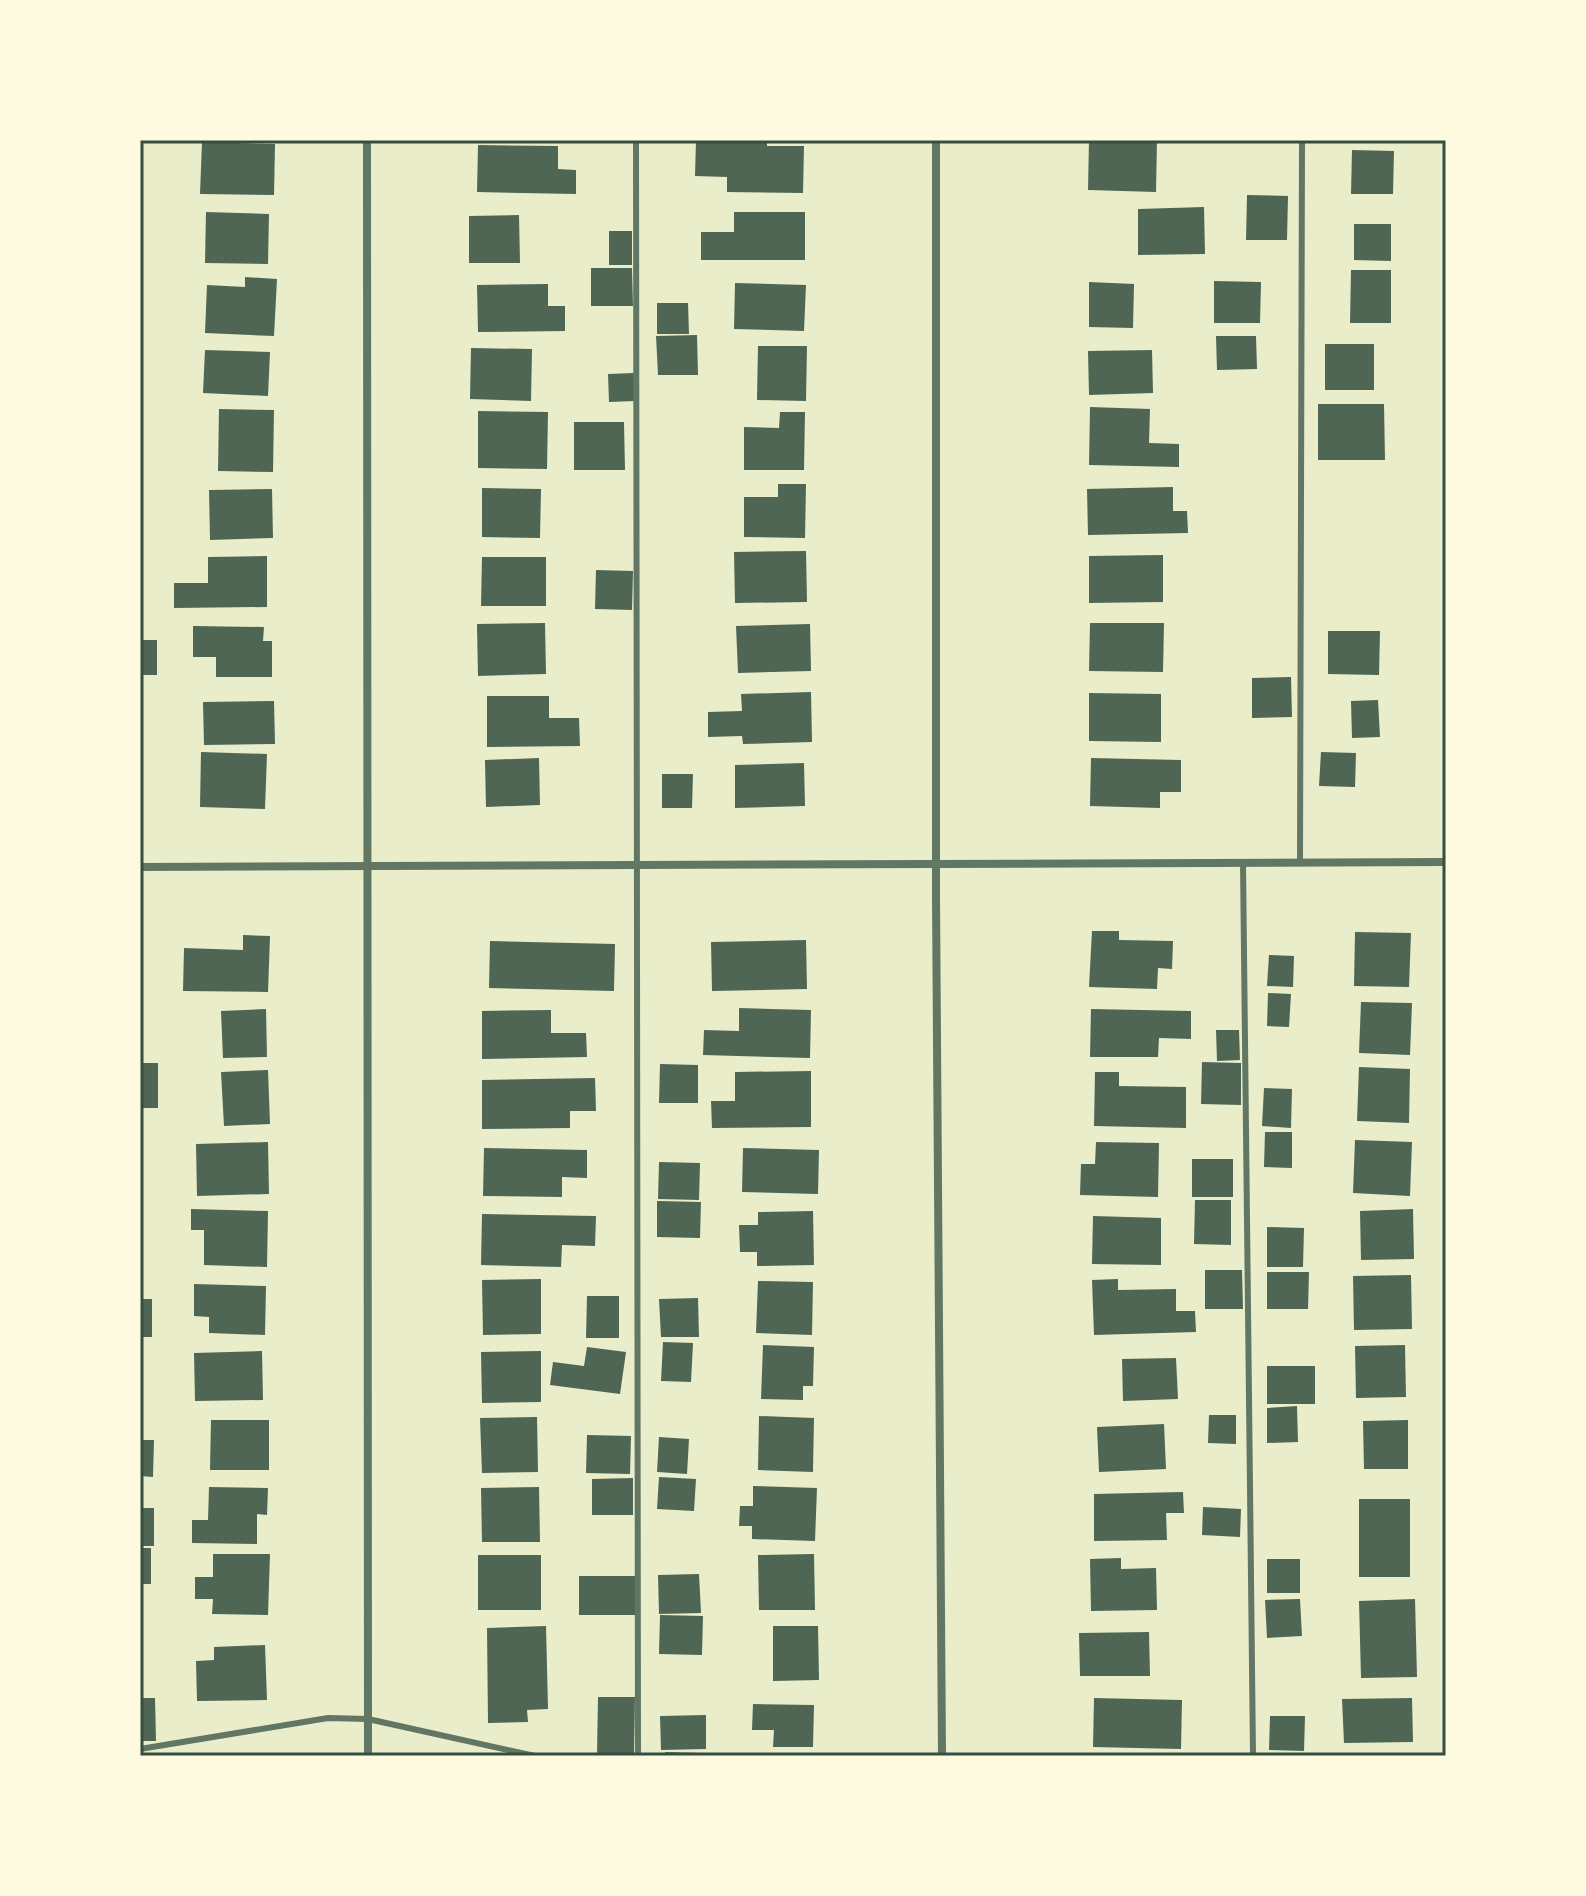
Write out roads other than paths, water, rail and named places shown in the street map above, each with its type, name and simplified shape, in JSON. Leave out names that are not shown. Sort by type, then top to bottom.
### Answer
[{"type":"street","points":[[367,140],[368,1756]]},
{"type":"street","points":[[936,140],[936,865],[942,1756]]},
{"type":"street","points":[[140,867],[1446,862]]},
{"type":"lane","points":[[636,140],[638,1756]]},
{"type":"lane","points":[[1300,863],[1302,140]]},
{"type":"lane","points":[[1243,862],[1253,1756]]},
{"type":"lane","points":[[140,1749],[328,1718],[368,1719],[535,1756]]}]
